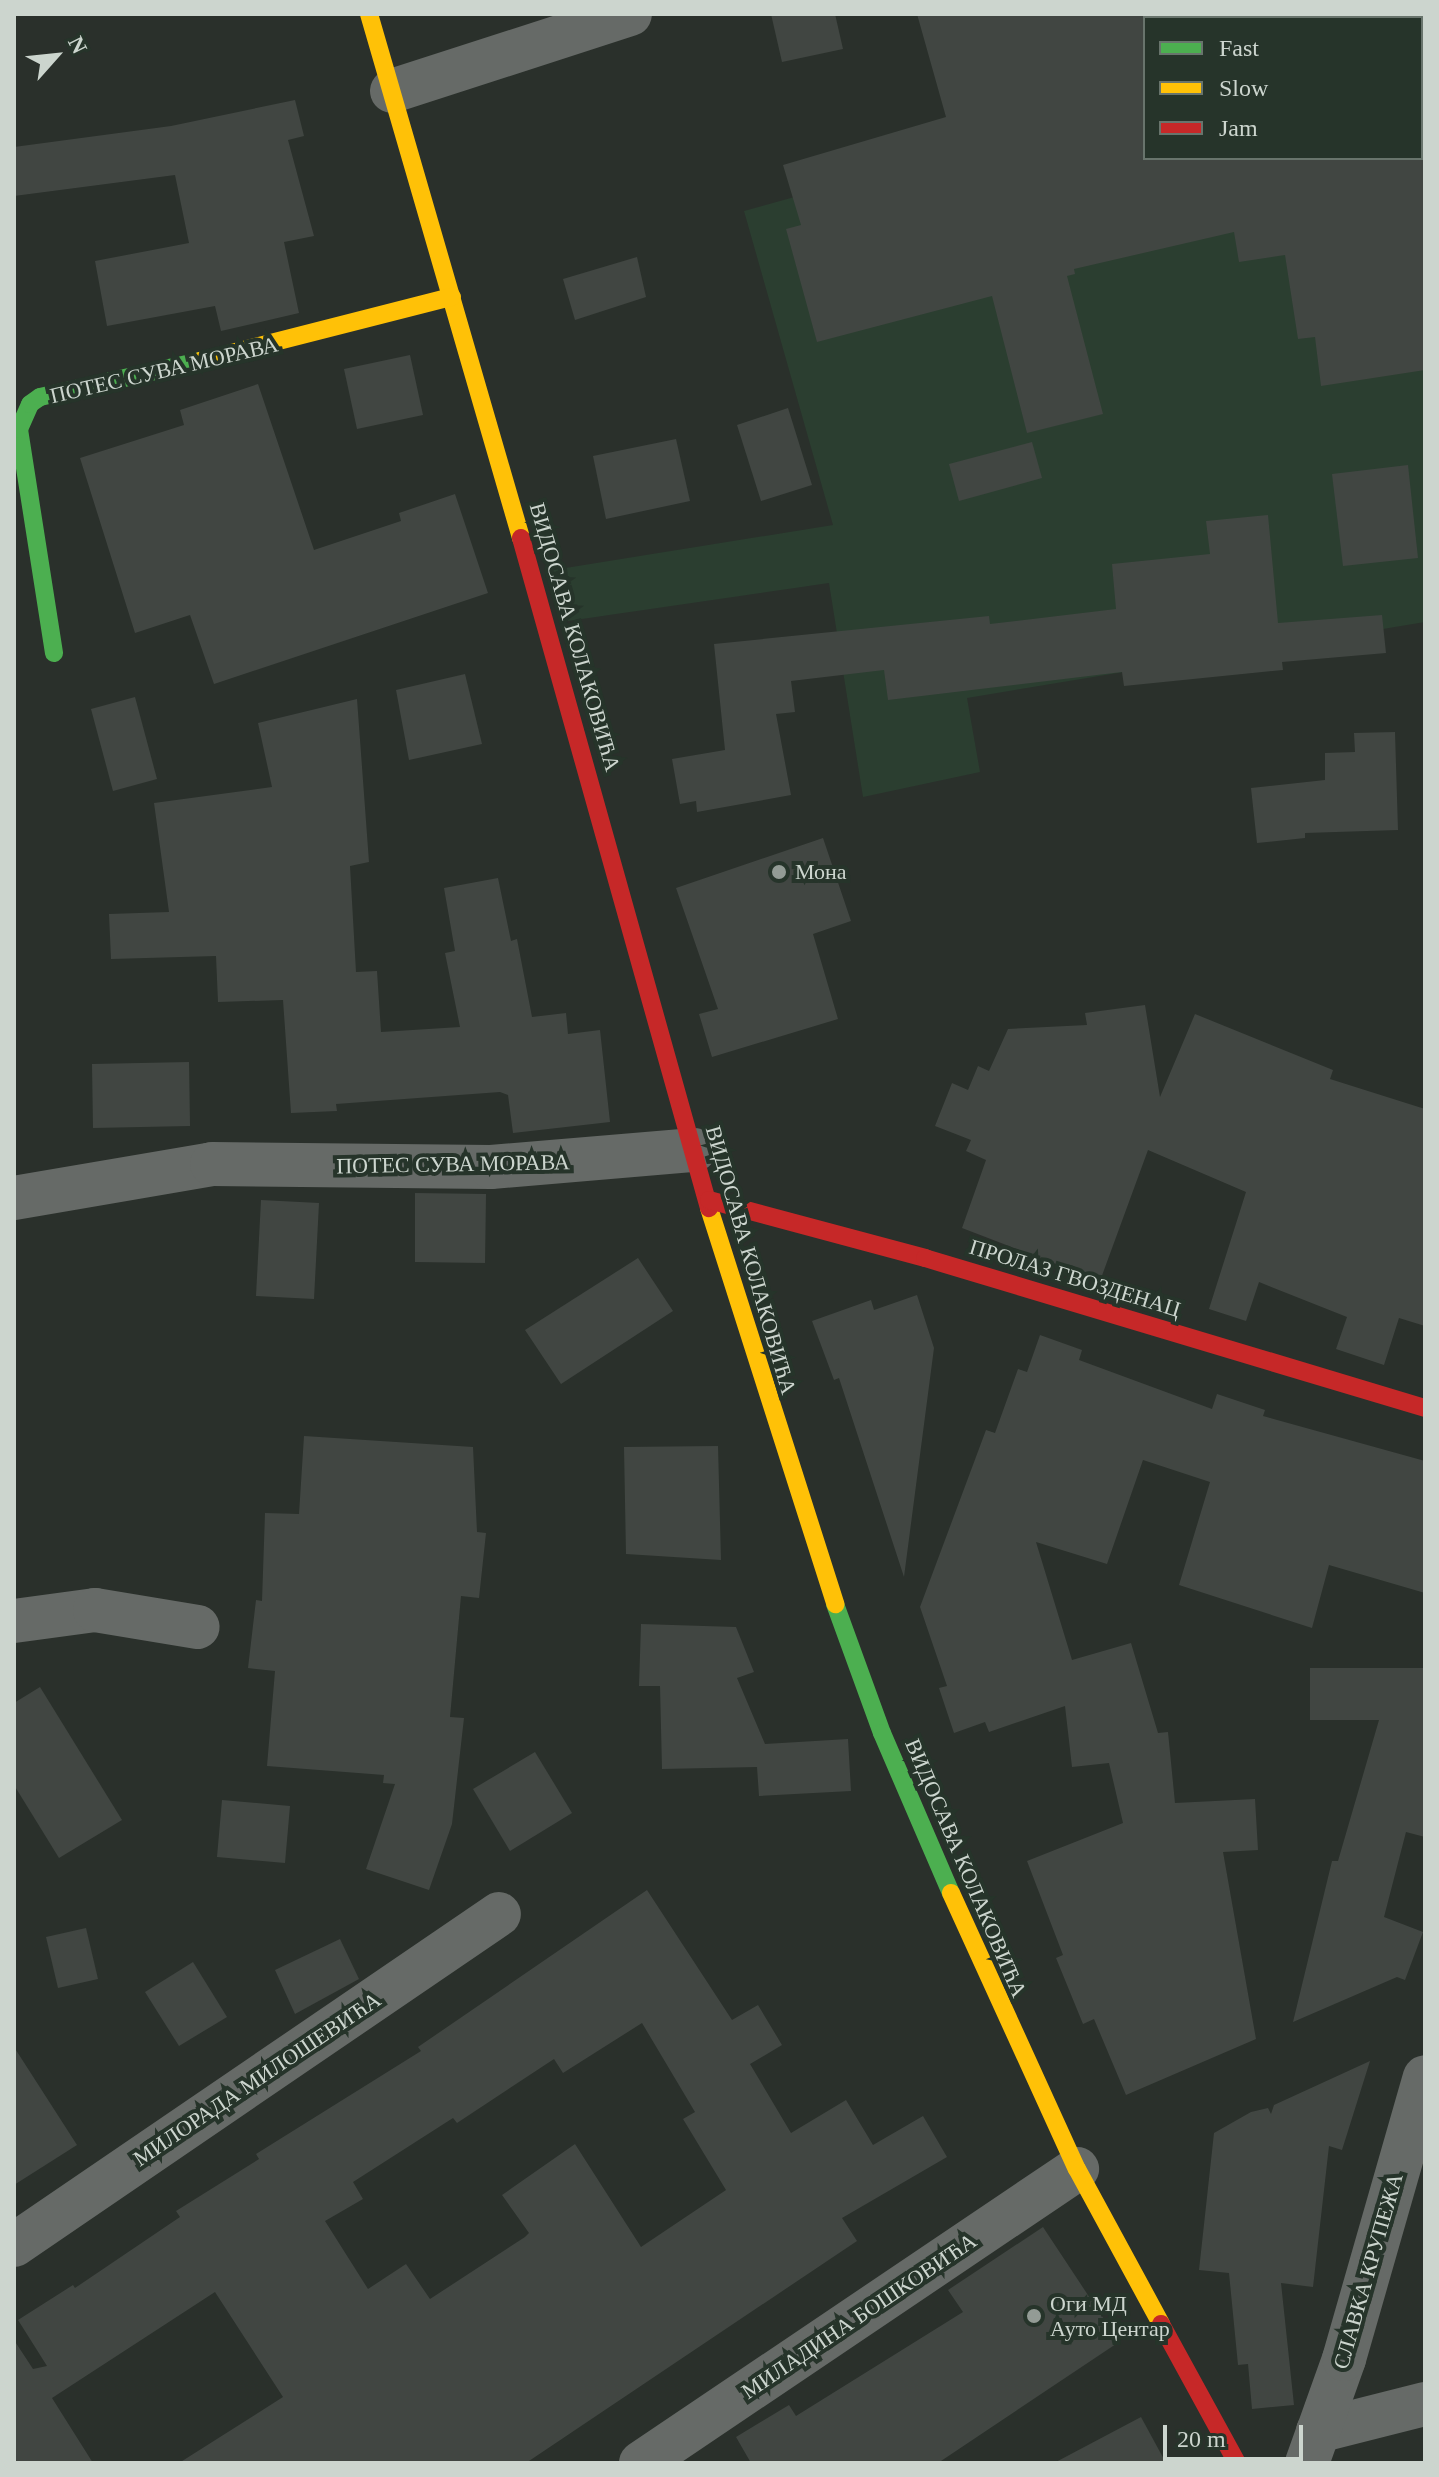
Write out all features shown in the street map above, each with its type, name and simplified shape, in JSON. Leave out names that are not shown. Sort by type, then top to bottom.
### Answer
[{"type":"street","name":"ВИДОСАВА КОЛАКОВИЋА","points":[[369,14],[757,1373],[877,1719],[1001,2011],[1077,2169],[1237,2463]]},
{"type":"street","points":[[392,91],[630,14]]},
{"type":"street","name":"ПОТЕС СУВА МОРАВА","points":[[54,653],[19,429],[30,404],[40,397],[296,340],[452,297]]},
{"type":"street","name":"ПОТЕС СУВА МОРАВА","points":[[14,1198],[212,1164],[491,1167],[694,1150]]},
{"type":"street","name":"ПРОЛАЗ ГВОЗДЕНАЦ","points":[[709,1200],[925,1258],[1425,1408]]},
{"type":"street","points":[[14,1621],[95,1610],[198,1627]]},
{"type":"street","name":"МИЛОРАДА МИЛОШЕВИЋА","points":[[14,2245],[499,1914]]},
{"type":"street","name":"СЛАВКА КРУПЕЖА","points":[[1312,2447],[1344,2359],[1425,2077]]},
{"type":"street","name":"МИЛАДИНА БОШКОВИЋА","points":[[641,2463],[1077,2169]]},
{"type":"street","points":[[1312,2447],[1425,2404]]},
{"type":"shaded area","points":[[972,14],[1425,14],[1425,622],[967,698],[980,772],[863,797],[829,583],[568,621],[553,570],[833,525],[744,211],[1007,138]]},
{"type":"building","points":[[771,14],[835,14],[843,49],[782,62]]},
{"type":"building","points":[[917,14],[1145,14],[1143,160],[1425,158],[1425,370],[1321,386],[1315,337],[1298,339],[1285,255],[1239,262],[1234,232],[1074,269],[1075,274],[1067,276],[1103,414],[1027,433],[992,296],[817,342],[786,229],[801,225],[783,165],[946,117]]},
{"type":"building","points":[[295,100],[304,136],[288,140],[314,236],[284,242],[299,313],[221,331],[215,306],[107,326],[95,261],[189,243],[175,175],[14,196],[14,147],[171,126]]},
{"type":"building","points":[[637,257],[646,297],[575,320],[563,279]]},
{"type":"building","points":[[410,355],[423,415],[357,429],[344,369]]},
{"type":"building","points":[[258,384],[314,550],[401,521],[399,513],[455,494],[488,593],[214,684],[190,615],[135,633],[80,458],[184,425],[180,410]]},
{"type":"building","points":[[788,408],[812,485],[761,501],[737,425]]},
{"type":"building","points":[[676,439],[690,501],[606,519],[593,456]]},
{"type":"building","points":[[1032,442],[1042,478],[959,501],[949,464]]},
{"type":"building","points":[[1408,465],[1418,558],[1343,566],[1332,474]]},
{"type":"building","points":[[1268,515],[1278,623],[1382,615],[1386,653],[1282,662],[1283,670],[1124,686],[1122,672],[888,700],[884,670],[791,681],[795,712],[776,714],[791,795],[697,812],[696,801],[680,804],[672,759],[725,750],[714,644],[989,616],[990,624],[1116,609],[1112,564],[1210,554],[1206,521]]},
{"type":"building","points":[[465,674],[482,744],[409,760],[396,690]]},
{"type":"building","points":[[135,697],[157,779],[113,791],[91,709]]},
{"type":"building","points":[[357,699],[369,862],[350,866],[356,972],[377,971],[381,1032],[460,1027],[445,953],[455,951],[444,888],[498,878],[511,941],[517,939],[532,1017],[566,1013],[568,1034],[600,1030],[610,1122],[513,1133],[508,1095],[500,1092],[336,1104],[337,1111],[291,1113],[283,1000],[218,1002],[216,956],[111,959],[109,914],[169,912],[154,803],[272,787],[258,723]]},
{"type":"building","points":[[1395,732],[1398,830],[1305,833],[1305,838],[1257,843],[1251,788],[1325,780],[1325,753],[1355,752],[1354,733]]},
{"type":"building","points":[[823,838],[851,921],[813,934],[838,1019],[712,1057],[699,1014],[718,1009],[676,888]]},
{"type":"building","points":[[1145,1005],[1160,1097],[1195,1014],[1333,1070],[1330,1079],[1425,1109],[1425,1326],[1399,1318],[1384,1365],[1336,1349],[1347,1317],[1259,1282],[1246,1321],[1209,1309],[1246,1192],[1148,1150],[1100,1281],[962,1228],[986,1160],[966,1151],[971,1140],[935,1126],[952,1083],[968,1090],[978,1066],[989,1071],[1008,1029],[1087,1025],[1085,1013]]},
{"type":"building","points":[[189,1062],[190,1126],[93,1128],[92,1064]]},
{"type":"building","points":[[415,1193],[486,1194],[485,1263],[415,1262]]},
{"type":"building","points":[[261,1200],[319,1203],[314,1299],[256,1296]]},
{"type":"building","points":[[638,1258],[673,1311],[561,1384],[525,1330]]},
{"type":"building","points":[[917,1295],[934,1348],[904,1577],[839,1378],[834,1380],[812,1321],[871,1300],[874,1310]]},
{"type":"building","points":[[1040,1335],[1082,1350],[1079,1360],[1212,1409],[1217,1394],[1265,1410],[1263,1416],[1425,1461],[1425,1593],[1329,1565],[1312,1628],[1179,1585],[1210,1482],[1143,1460],[1107,1564],[1036,1542],[1072,1660],[1131,1643],[1158,1733],[1168,1732],[1175,1803],[1255,1799],[1258,1850],[1223,1852],[1256,2039],[1126,2095],[1094,2019],[1083,2024],[1056,1958],[1063,1955],[1027,1861],[1123,1823],[1109,1763],[1072,1767],[1065,1706],[989,1732],[985,1722],[954,1733],[939,1688],[947,1686],[920,1607],[986,1430],[995,1433],[1018,1369],[1027,1372]]},
{"type":"building","points":[[304,1436],[473,1447],[477,1532],[486,1533],[479,1598],[461,1596],[450,1717],[464,1718],[452,1824],[429,1890],[366,1869],[395,1784],[383,1783],[384,1775],[267,1766],[275,1671],[248,1668],[256,1600],[262,1601],[265,1513],[299,1514]]},
{"type":"building","points":[[718,1446],[721,1560],[626,1554],[624,1447]]},
{"type":"building","points":[[641,1624],[736,1627],[754,1672],[737,1678],[765,1744],[848,1739],[851,1791],[759,1796],[757,1767],[662,1769],[660,1686],[639,1686]]},
{"type":"building","points":[[1310,1668],[1425,1668],[1425,1837],[1406,1832],[1384,1917],[1423,1932],[1405,1980],[1397,1977],[1293,2022],[1332,1861],[1338,1861],[1379,1720],[1310,1720]]},
{"type":"building","points":[[40,1687],[122,1820],[59,1858],[14,1785],[14,1703]]},
{"type":"building","points":[[535,1752],[572,1813],[510,1851],[473,1789]]},
{"type":"building","points":[[222,1800],[290,1806],[285,1863],[217,1857]]},
{"type":"building","points":[[647,1890],[732,2020],[758,2005],[782,2045],[750,2064],[791,2133],[846,2100],[873,2145],[923,2116],[947,2157],[842,2218],[857,2241],[526,2463],[179,2463],[283,2397],[215,2292],[52,2398],[93,2463],[14,2463],[14,2340],[33,2369],[47,2366],[18,2320],[73,2285],[75,2288],[180,2217],[176,2211],[259,2159],[256,2154],[421,2051],[418,2047]],"holes":[[[642,2023],[695,2112],[683,2119],[726,2190],[641,2247],[575,2144],[502,2195],[529,2233],[430,2299],[406,2264],[368,2289],[325,2221],[363,2199],[353,2182],[453,2118],[457,2123],[554,2059],[563,2073]]]},
{"type":"building","points":[[86,1928],[98,1979],[58,1988],[46,1937]]},
{"type":"building","points":[[340,1939],[359,1979],[295,2014],[275,1970]]},
{"type":"building","points":[[193,1962],[227,2017],[179,2046],[145,1992]]},
{"type":"building","points":[[14,2047],[77,2145],[14,2185]]},
{"type":"building","points":[[1370,2061],[1342,2150],[1329,2146],[1313,2287],[1281,2283],[1294,2405],[1252,2409],[1248,2364],[1238,2365],[1229,2273],[1199,2270],[1214,2133],[1251,2112],[1268,2108],[1271,2114],[1274,2105]]},
{"type":"building","points":[[1043,2227],[1119,2342],[938,2463],[751,2463],[736,2437],[789,2405],[796,2416],[963,2312],[948,2290]]},
{"type":"building","points":[[1141,2417],[1166,2463],[1054,2463]]},
{"type":"traffic: fast","points":[[54,653],[19,429],[30,404],[40,397],[200,361]]},
{"type":"traffic: fast","points":[[835,1604],[882,1733],[951,1893]]},
{"type":"traffic: slow","points":[[369,14],[521,538]]},
{"type":"traffic: slow","points":[[200,361],[452,297]]},
{"type":"traffic: slow","points":[[709,1208],[835,1604]]},
{"type":"traffic: slow","points":[[951,1893],[1077,2169],[1161,2324]]},
{"type":"traffic: jam","points":[[521,538],[709,1208]]},
{"type":"traffic: jam","points":[[709,1200],[925,1258],[1425,1408]]},
{"type":"traffic: jam","points":[[1161,2324],[1237,2463]]},
{"type":"place","name":"Мона","points":[[779,872]]},
{"type":"place","name":"Оги МД Ауто Центар","points":[[1034,2316]]}]
